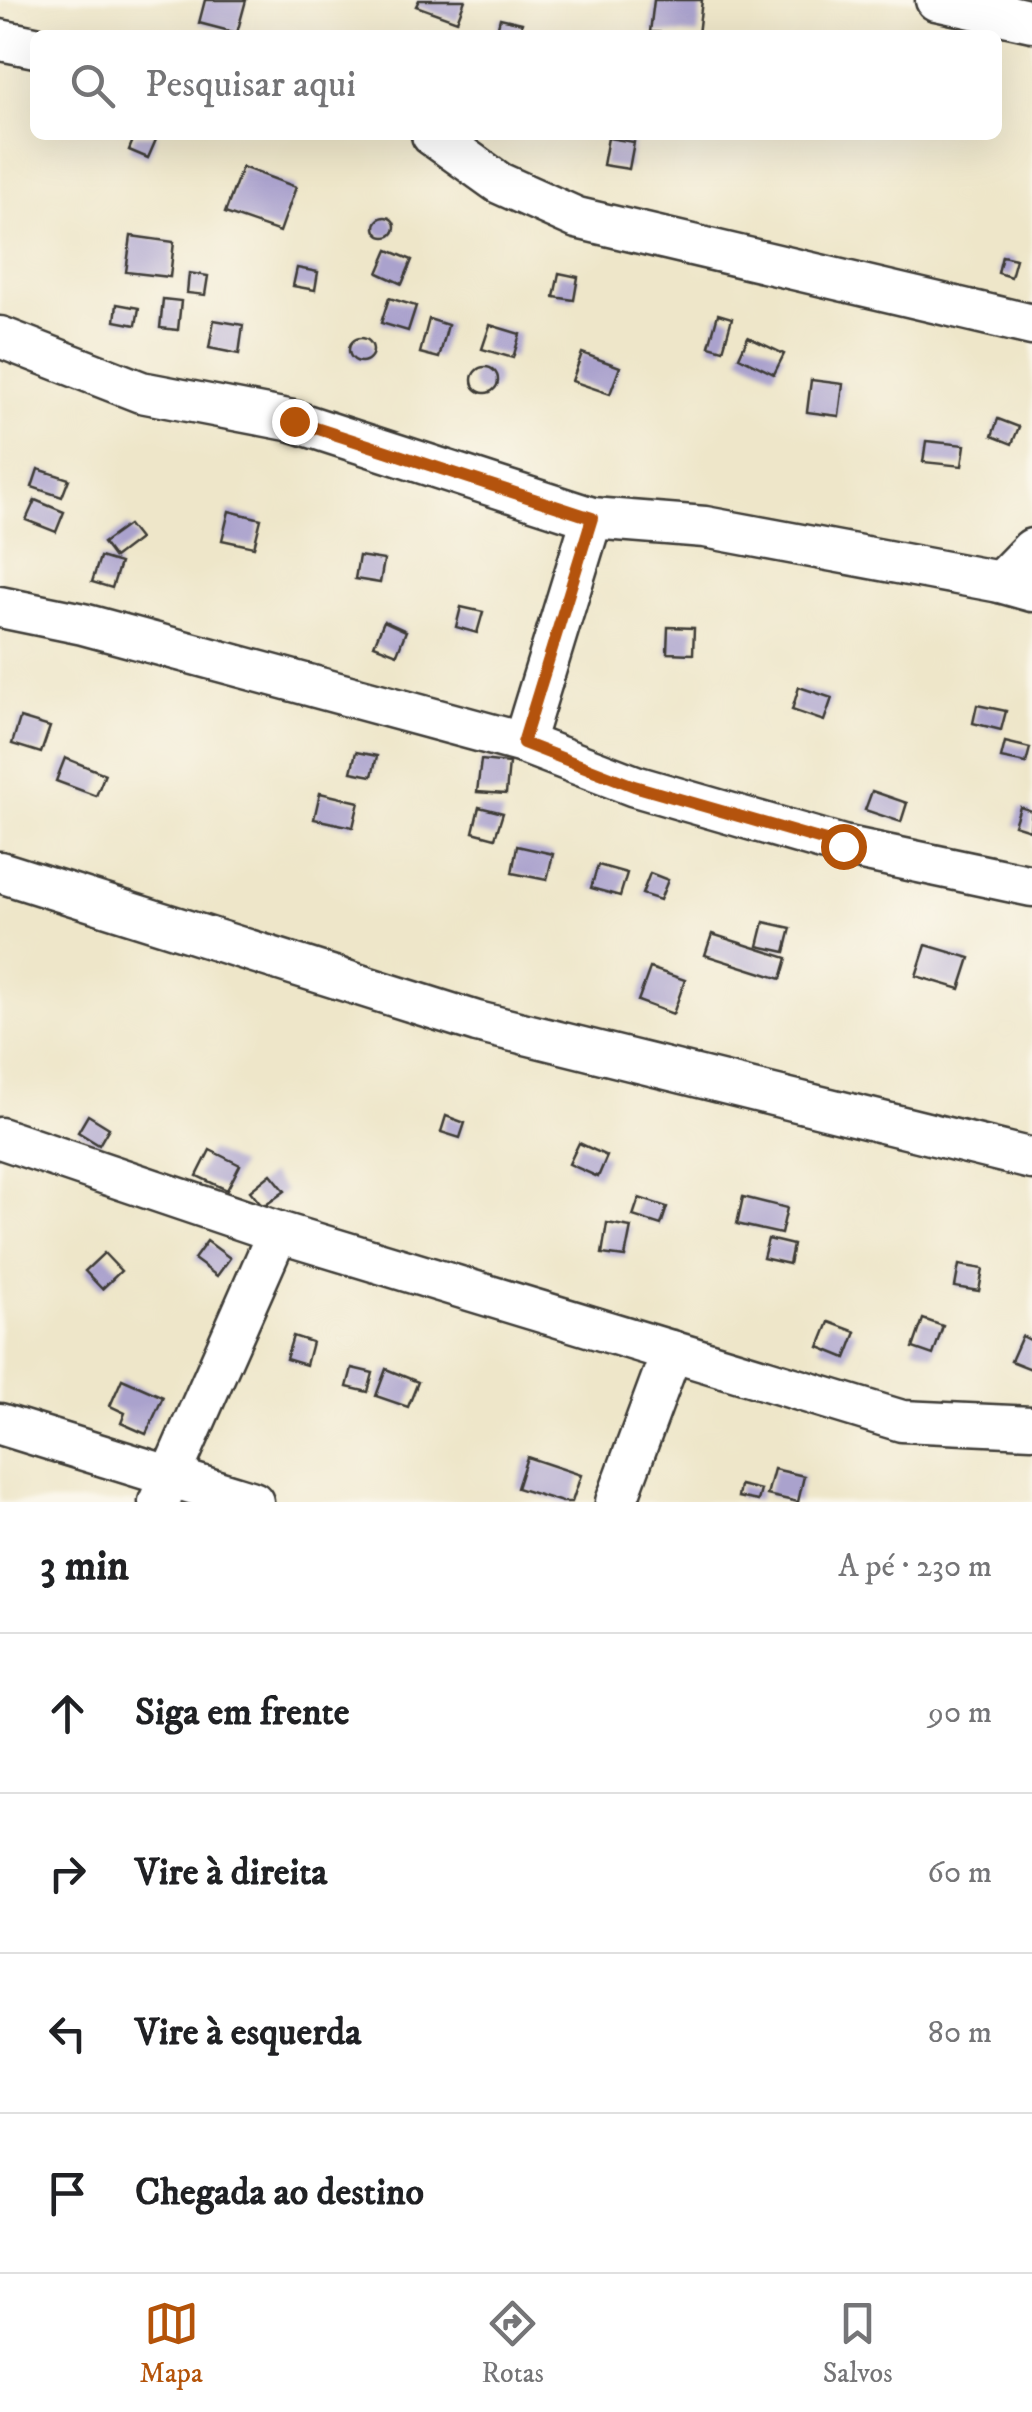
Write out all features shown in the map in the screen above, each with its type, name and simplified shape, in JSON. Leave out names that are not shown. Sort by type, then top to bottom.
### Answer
[{"type":"street","points":[[936,0],[1032,20]]},
{"type":"street","points":[[0,40],[30,46]]},
{"type":"street","points":[[439,140],[498,183],[577,218],[1032,324]]},
{"type":"street","points":[[0,338],[142,392],[294,421],[592,518],[705,527],[1016,587],[1032,548]]},
{"type":"street","points":[[523,743],[592,518]]},
{"type":"street","points":[[0,607],[83,624],[523,743],[634,786],[843,846],[1032,886]]},
{"type":"street","points":[[0,872],[478,1022],[1032,1159]]},
{"type":"street","points":[[0,1138],[278,1232],[902,1421],[1032,1427]]},
{"type":"street","points":[[164,1488],[278,1232]]},
{"type":"street","points":[[616,1502],[672,1351]]},
{"type":"street","points":[[0,1424],[164,1488],[252,1502]]},
{"type":"building","points":[[205,0],[246,0],[238,30],[199,23]]},
{"type":"building","points":[[419,0],[465,0],[457,21],[416,6]]},
{"type":"building","points":[[654,0],[702,0],[699,30],[650,30]]},
{"type":"building","points":[[500,18],[522,23],[520,30],[497,30]]},
{"type":"building","points":[[133,140],[156,140],[148,158],[129,150]]},
{"type":"building","points":[[608,140],[634,142],[629,169],[603,165]]},
{"type":"building","points":[[242,167],[296,187],[280,232],[225,213]]},
{"type":"building","points":[[381,217],[389,217],[395,227],[389,237],[381,237],[375,231],[375,223]]},
{"type":"building","points":[[131,236],[174,242],[170,277],[126,272]]},
{"type":"building","points":[[388,250],[412,260],[402,284],[378,273]]},
{"type":"building","points":[[1002,256],[1016,259],[1011,277],[998,273]]},
{"type":"building","points":[[297,268],[318,272],[315,290],[293,286]]},
{"type":"building","points":[[189,273],[208,276],[205,295],[187,293]]},
{"type":"building","points":[[559,273],[578,277],[574,300],[554,297]]},
{"type":"building","points":[[389,298],[416,306],[408,331],[381,323]]},
{"type":"building","points":[[163,299],[181,301],[178,330],[160,328]]},
{"type":"building","points":[[117,304],[139,308],[136,325],[115,321]]},
{"type":"building","points":[[718,314],[732,318],[723,350],[709,346]]},
{"type":"building","points":[[429,319],[448,325],[439,358],[420,353]]},
{"type":"building","points":[[214,320],[243,325],[239,354],[209,348]]},
{"type":"building","points":[[490,325],[520,334],[513,358],[482,349]]},
{"type":"building","points":[[748,337],[784,354],[774,374],[739,357]]},
{"type":"building","points":[[361,338],[370,341],[370,359],[361,362],[352,359],[349,350],[352,341]]},
{"type":"building","points":[[582,353],[620,367],[610,394],[572,381]]},
{"type":"building","points":[[485,367],[494,371],[498,380],[494,389],[485,393],[476,389],[472,380],[476,371]]},
{"type":"building","points":[[811,380],[843,384],[839,416],[807,412]]},
{"type":"building","points":[[998,419],[1019,427],[1012,444],[992,436]]},
{"type":"building","points":[[926,441],[965,445],[962,466],[923,462]]},
{"type":"building","points":[[38,469],[69,479],[62,497],[32,487]]},
{"type":"building","points":[[35,500],[64,512],[56,532],[26,520]]},
{"type":"building","points":[[229,511],[261,519],[254,547],[222,540]]},
{"type":"building","points":[[128,525],[139,539],[114,558],[103,543]]},
{"type":"building","points":[[359,556],[384,560],[380,583],[355,579]]},
{"type":"building","points":[[100,557],[120,563],[112,588],[92,582]]},
{"type":"building","points":[[461,607],[483,612],[477,633],[456,627]]},
{"type":"building","points":[[384,621],[406,631],[397,654],[374,645]]},
{"type":"building","points":[[668,627],[694,628],[693,654],[667,653]]},
{"type":"building","points":[[799,687],[832,698],[824,721],[792,710]]},
{"type":"building","points":[[977,705],[1006,711],[1001,730],[973,723]]},
{"type":"building","points":[[20,718],[50,727],[41,753],[12,744]]},
{"type":"building","points":[[1005,742],[1030,748],[1026,763],[1001,758]]},
{"type":"building","points":[[356,752],[377,756],[372,776],[351,772]]},
{"type":"building","points":[[65,758],[105,774],[96,796],[56,781]]},
{"type":"building","points":[[481,760],[509,763],[506,794],[477,792]]},
{"type":"building","points":[[872,791],[907,803],[901,822],[865,810]]},
{"type":"building","points":[[320,793],[359,802],[353,827],[314,819]]},
{"type":"building","points":[[479,807],[503,813],[495,838],[473,832]]},
{"type":"building","points":[[1020,807],[1032,811],[1030,830],[1014,825]]},
{"type":"building","points":[[517,846],[553,854],[547,880],[512,873]]},
{"type":"building","points":[[598,865],[627,873],[620,896],[591,888]]},
{"type":"building","points":[[650,873],[668,880],[660,900],[642,894]]},
{"type":"building","points":[[764,922],[791,928],[785,952],[758,946]]},
{"type":"building","points":[[712,934],[787,958],[781,979],[705,955]]},
{"type":"building","points":[[926,945],[970,958],[960,989],[916,976]]},
{"type":"building","points":[[650,968],[685,980],[673,1014],[638,1001]]},
{"type":"building","points":[[88,1115],[109,1128],[99,1145],[78,1132]]},
{"type":"building","points":[[446,1116],[465,1123],[460,1138],[441,1132]]},
{"type":"building","points":[[579,1143],[607,1156],[598,1177],[569,1164]]},
{"type":"building","points":[[210,1150],[240,1165],[227,1190],[197,1176]]},
{"type":"building","points":[[271,1174],[285,1191],[263,1207],[250,1191]]},
{"type":"building","points":[[743,1197],[787,1208],[781,1234],[737,1224]]},
{"type":"building","points":[[639,1198],[667,1207],[661,1225],[633,1216]]},
{"type":"building","points":[[607,1223],[631,1227],[625,1257],[602,1254]]},
{"type":"building","points":[[768,1239],[793,1245],[789,1264],[763,1258]]},
{"type":"building","points":[[207,1241],[230,1258],[217,1276],[194,1259]]},
{"type":"building","points":[[104,1253],[121,1271],[102,1289],[85,1271]]},
{"type":"building","points":[[959,1265],[983,1269],[979,1291],[955,1287]]},
{"type":"building","points":[[923,1319],[943,1326],[933,1355],[913,1348]]},
{"type":"building","points":[[829,1322],[856,1332],[846,1358],[819,1347]]},
{"type":"building","points":[[293,1336],[312,1342],[306,1365],[286,1359]]},
{"type":"building","points":[[1022,1336],[1032,1341],[1031,1369],[1011,1361]]},
{"type":"building","points":[[352,1368],[373,1373],[368,1392],[347,1387]]},
{"type":"building","points":[[386,1369],[418,1382],[408,1407],[376,1396]]},
{"type":"building","points":[[122,1379],[163,1397],[146,1434],[121,1423],[125,1413],[110,1406]]},
{"type":"building","points":[[527,1457],[581,1475],[572,1502],[517,1488]]},
{"type":"building","points":[[774,1469],[804,1476],[798,1502],[767,1495]]},
{"type":"building","points":[[740,1485],[761,1490],[758,1501],[738,1497]]},
{"type":"route","points":[[294,421],[592,518],[523,743],[634,786],[843,846]]}]
